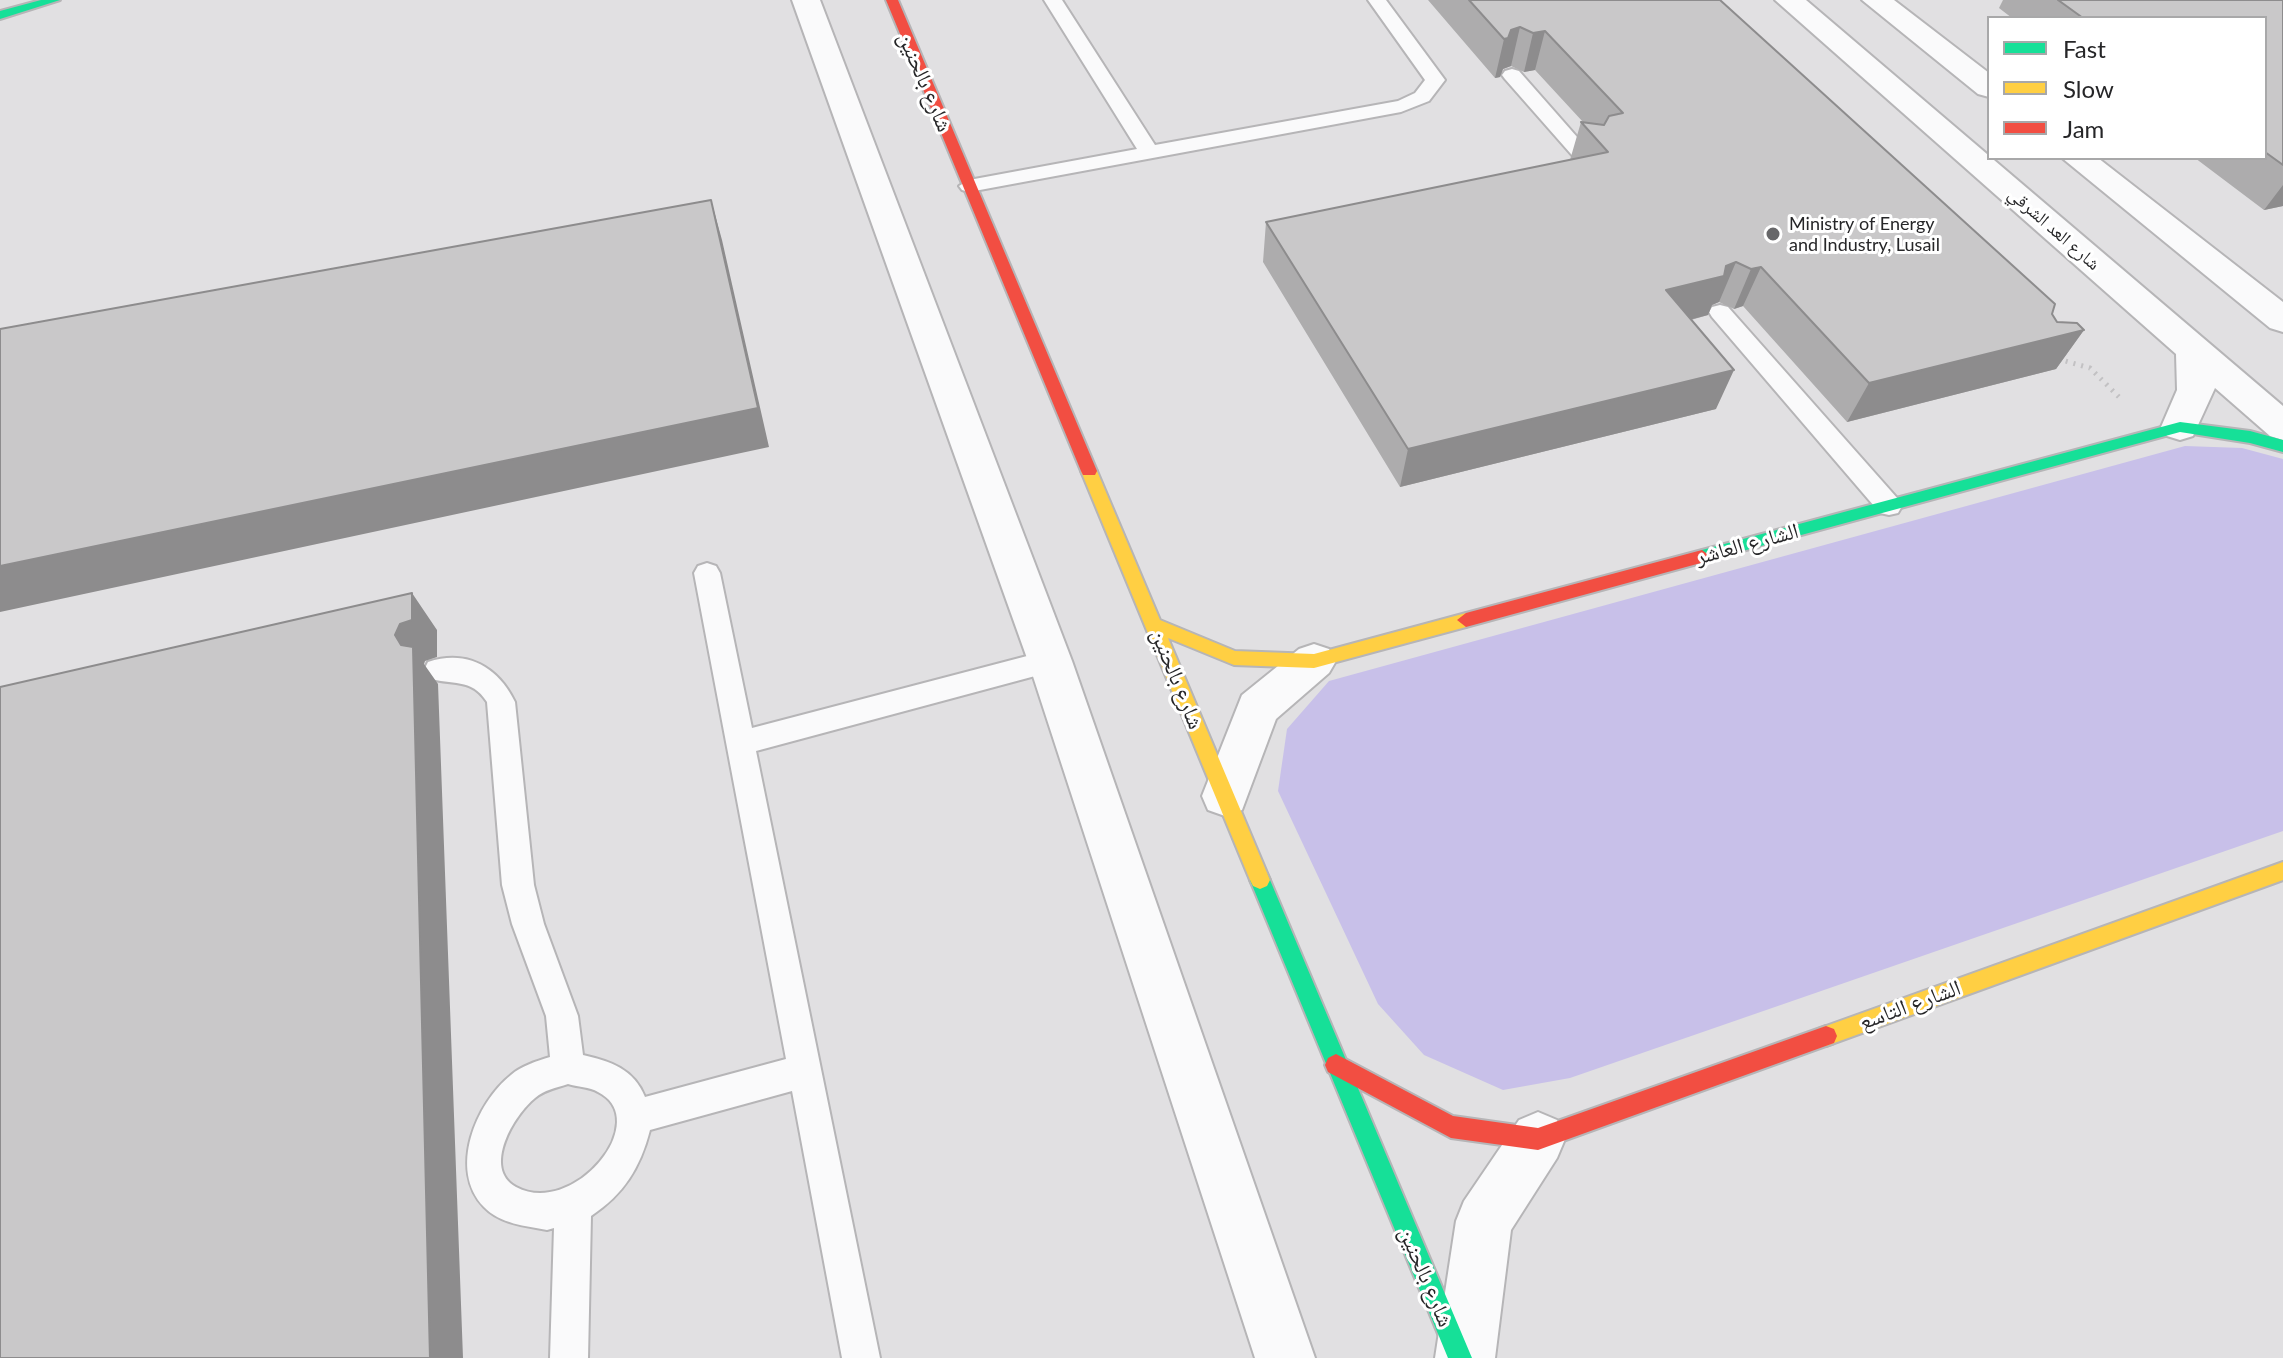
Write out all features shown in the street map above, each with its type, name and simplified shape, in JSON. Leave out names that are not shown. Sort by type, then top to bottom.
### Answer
[{"type":"street","points":[[0,15],[54,0]]},
{"type":"street","points":[[806,0],[1050,661],[1275,1355]]},
{"type":"street","name":"شارع العد الشرقي","points":[[1789,0],[2283,427]]},
{"type":"street","points":[[1876,0],[1987,86]]},
{"type":"street","name":"شارع بالحنين","points":[[892,1],[1155,625],[1336,1065],[1462,1358]]},
{"type":"street","points":[[2081,160],[2283,320]]},
{"type":"street","points":[[2168,430],[2196,390],[2194,350]]},
{"type":"street","name":"الشارع العاشر","points":[[1155,625],[1234,658],[1314,661],[2168,430],[2250,437],[2283,446]]},
{"type":"street","name":"الشارع العاشر","points":[[1225,796],[1258,708],[1314,661]]},
{"type":"street","name":"الشارع التاسع","points":[[1336,1065],[1451,1127],[1538,1139],[2283,871]]},
{"type":"street","points":[[1462,1358],[1484,1221],[1538,1139]]},
{"type":"lane","points":[[1053,0],[1150,153]]},
{"type":"lane","points":[[969,186],[1417,101],[1430,92],[1435,80],[1377,0]]},
{"type":"lane","points":[[1512,75],[1585,158]]},
{"type":"lane","points":[[1720,312],[1889,506]]},
{"type":"lane","points":[[707,573],[861,1358]]},
{"type":"lane","points":[[741,743],[1050,661]]},
{"type":"lane","points":[[438,670],[459,669],[475,673],[496,690],[501,702],[518,885],[528,924],[562,1016],[568,1068]]},
{"type":"lane","points":[[568,1068],[593,1069],[614,1078],[628,1095],[634,1117],[631,1143],[619,1169],[599,1190],[573,1206],[549,1213],[526,1211],[506,1203],[493,1188],[485,1168],[486,1145],[493,1123],[506,1102],[525,1085],[546,1074],[568,1068]]},
{"type":"lane","points":[[634,1117],[804,1071]]},
{"type":"lane","points":[[569,1358],[573,1206]]},
{"type":"path","points":[[2053,358],[2090,368],[2168,430]]},
{"type":"shaded area","points":[[2185,446],[2242,448],[2283,459],[2283,831],[1570,1078],[1503,1090],[1424,1055],[1378,1004],[1278,791],[1287,729],[1329,681]]},
{"type":"building","points":[[1469,0],[1720,0],[2055,304],[2052,314],[2057,322],[2077,323],[2084,330],[1869,383],[1761,267],[1751,269],[1736,262],[1726,266],[1724,276],[1666,290],[1734,370],[1408,449],[1266,222],[1608,152],[1581,122],[1604,125],[1609,116],[1623,113],[1545,31],[1533,33],[1520,27],[1511,30],[1508,38],[1504,39]]},
{"type":"building","points":[[2058,0],[2283,0],[2283,165],[2267,153],[2267,16],[2080,16]]},
{"type":"building","points":[[711,200],[758,408],[0,566],[0,329]]},
{"type":"building","points":[[412,593],[412,620],[400,624],[395,635],[401,645],[413,647],[430,1358],[0,1358],[0,687]]},
{"type":"traffic: fast","points":[[0,15],[54,0]]},
{"type":"traffic: fast","points":[[1702,556],[2180,427],[2250,437],[2283,446]]},
{"type":"traffic: fast","points":[[1260,880],[1460,1358]]},
{"type":"traffic: slow","points":[[1089,471],[1260,880]]},
{"type":"traffic: slow","points":[[1155,625],[1234,658],[1314,661],[1466,620]]},
{"type":"traffic: slow","points":[[1826,1036],[2283,871]]},
{"type":"traffic: jam","points":[[892,0],[1089,471]]},
{"type":"traffic: jam","points":[[1466,620],[1702,556]]},
{"type":"traffic: jam","points":[[1336,1065],[1451,1127],[1538,1139],[1826,1036]]},
{"type":"place","name":"Ministry of Energy and Industry, Lusail","points":[[1773,234]]}]
